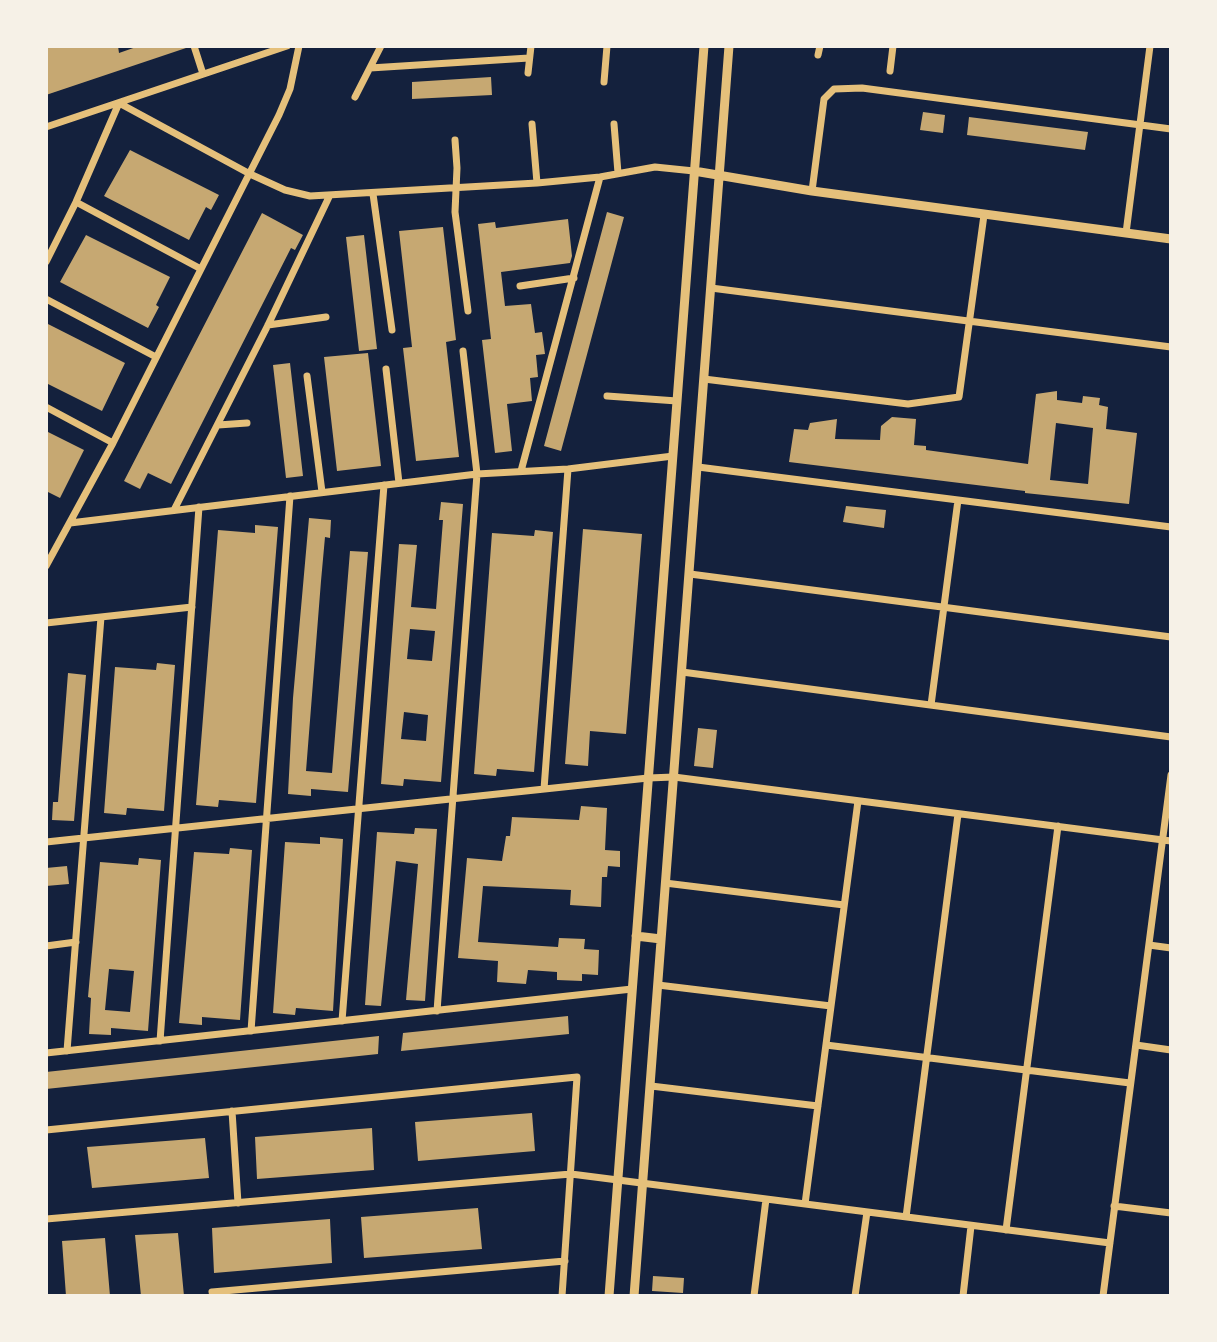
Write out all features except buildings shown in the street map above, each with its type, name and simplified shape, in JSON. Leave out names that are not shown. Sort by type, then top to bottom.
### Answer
[{"type":"street","points":[[194,46],[203,74]]},
{"type":"street","points":[[46,127],[287,46]]},
{"type":"street","points":[[46,566],[113,443],[250,174],[285,102],[299,46]]},
{"type":"street","points":[[355,97],[381,46]]},
{"type":"street","points":[[528,73],[531,46]]},
{"type":"street","points":[[604,82],[607,46]]},
{"type":"street","points":[[609,1296],[704,46]]},
{"type":"street","points":[[634,1296],[729,46]]},
{"type":"street","points":[[890,71],[893,46]]},
{"type":"street","points":[[1126,233],[1150,46]]},
{"type":"street","points":[[370,68],[529,58]]},
{"type":"street","points":[[812,191],[824,99],[834,89],[862,88],[1171,129]]},
{"type":"street","points":[[119,103],[250,174],[285,190],[310,196],[537,183],[670,167],[812,191],[1171,239]]},
{"type":"street","points":[[47,256],[76,202],[119,103]]},
{"type":"street","points":[[532,124],[537,183]]},
{"type":"street","points":[[614,124],[618,173]]},
{"type":"street","points":[[455,140],[455,212],[468,311]]},
{"type":"street","points":[[521,471],[600,177]]},
{"type":"street","points":[[373,194],[392,330]]},
{"type":"street","points":[[174,510],[329,197]]},
{"type":"street","points":[[76,202],[201,269]]},
{"type":"street","points":[[704,379],[908,404],[959,397],[984,215]]},
{"type":"street","points":[[520,286],[574,278]]},
{"type":"street","points":[[711,288],[1171,347]]},
{"type":"street","points":[[46,299],[156,357]]},
{"type":"street","points":[[268,325],[326,317]]},
{"type":"street","points":[[437,1011],[477,474],[463,351]]},
{"type":"street","points":[[386,369],[399,483]]},
{"type":"street","points":[[307,376],[322,492]]},
{"type":"street","points":[[607,396],[677,401]]},
{"type":"street","points":[[46,407],[113,443]]},
{"type":"street","points":[[218,425],[247,423]]},
{"type":"street","points":[[70,523],[477,474],[568,469],[673,456]]},
{"type":"street","points":[[698,467],[1171,527]]},
{"type":"street","points":[[544,789],[568,469]]},
{"type":"street","points":[[342,1021],[384,485]]},
{"type":"street","points":[[251,1031],[290,496]]},
{"type":"street","points":[[931,705],[958,500]]},
{"type":"street","points":[[160,1041],[199,507]]},
{"type":"street","points":[[690,574],[1171,637]]},
{"type":"street","points":[[46,623],[192,607]]},
{"type":"street","points":[[67,1051],[101,617]]},
{"type":"street","points":[[682,672],[1171,737]]},
{"type":"street","points":[[1103,1296],[1149,945],[1167,840],[1171,775]]},
{"type":"street","points":[[46,842],[674,777],[1167,840]]},
{"type":"street","points":[[805,1204],[858,801]]},
{"type":"street","points":[[906,1217],[958,814]]},
{"type":"street","points":[[1006,1230],[1058,826]]},
{"type":"street","points":[[665,883],[844,905]]},
{"type":"street","points":[[636,936],[661,939]]},
{"type":"street","points":[[46,946],[76,942]]},
{"type":"street","points":[[1149,945],[1171,948]]},
{"type":"street","points":[[658,985],[831,1006]]},
{"type":"street","points":[[46,1053],[632,989]]},
{"type":"street","points":[[826,1045],[1130,1083]]},
{"type":"street","points":[[1136,1045],[1171,1050]]},
{"type":"street","points":[[46,1130],[577,1077],[562,1296]]},
{"type":"street","points":[[651,1086],[818,1106]]},
{"type":"street","points":[[232,1111],[238,1203]]},
{"type":"street","points":[[46,1219],[571,1174],[1110,1243]]},
{"type":"street","points":[[754,1296],[766,1199]]},
{"type":"street","points":[[1114,1206],[1171,1213]]},
{"type":"street","points":[[855,1296],[867,1212]]},
{"type":"street","points":[[963,1296],[971,1226]]},
{"type":"street","points":[[213,1296],[212,1292],[565,1261]]},
{"type":"street","points":[[282,1286],[282,1296]]}]
